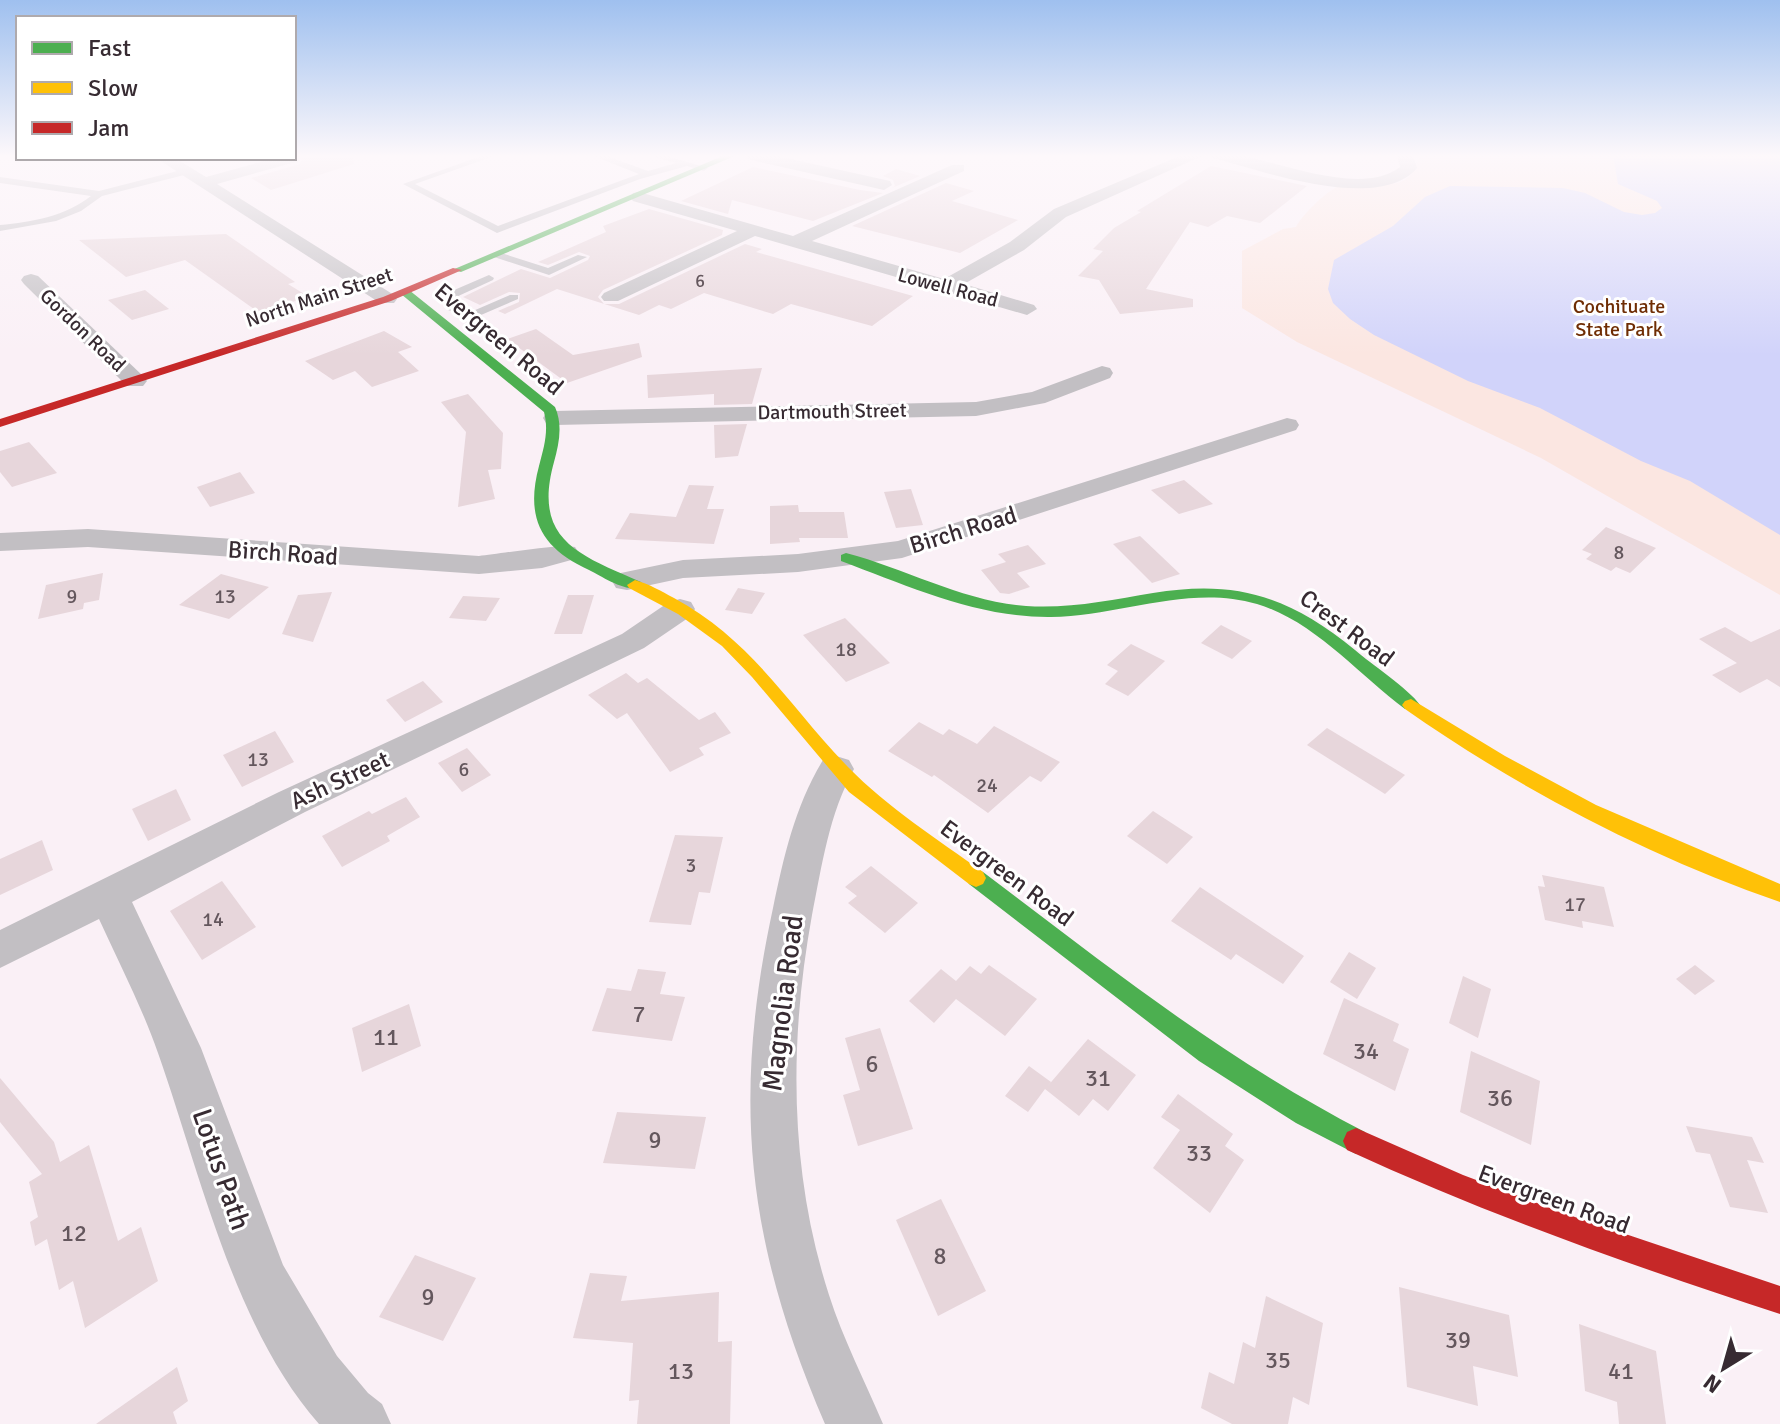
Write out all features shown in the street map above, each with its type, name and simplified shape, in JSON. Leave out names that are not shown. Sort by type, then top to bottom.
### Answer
[{"type":"street","points":[[264,221],[387,299]]},
{"type":"street","name":"North Main Street","points":[[0,423],[387,299],[580,221]]},
{"type":"street","name":"Lowell Road","points":[[720,221],[1027,309]]},
{"type":"street","points":[[792,243],[840,221]]},
{"type":"street","points":[[946,286],[1017,246],[1049,221]]},
{"type":"street","points":[[611,297],[752,231]]},
{"type":"street","name":"Gordon Road","points":[[31,280],[135,381]]},
{"type":"street","name":"Evergreen Road","points":[[405,292],[544,403],[555,418],[556,429],[539,486],[539,505],[552,540],[565,553],[627,581],[714,631],[744,658],[836,769],[889,814],[1218,1061],[1264,1092],[1322,1124],[1477,1198],[1591,1241],[1780,1300]]},
{"type":"street","name":"Dartmouth Street","points":[[555,418],[976,409],[1037,398],[1102,373]]},
{"type":"street","name":"Birch Road","points":[[627,581],[683,569],[846,558],[931,542],[1287,425]]},
{"type":"street","name":"Birch Road","points":[[0,542],[88,538],[479,565],[542,559],[565,553]]},
{"type":"street","name":"Crest Road","points":[[846,558],[975,601],[1024,612],[1082,610],[1191,591],[1239,594],[1264,600],[1312,626],[1401,698],[1505,766],[1656,842],[1780,893]]},
{"type":"street","name":"Ash Street","points":[[0,950],[292,802],[633,641],[680,609]]},
{"type":"street","name":"Magnolia Road","points":[[836,769],[819,803],[793,905],[772,1054],[770,1098],[772,1144],[791,1248],[810,1320],[835,1387],[854,1424]]},
{"type":"street","name":"Lotus Path","points":[[109,896],[179,1048],[260,1276],[329,1393],[362,1424]]},
{"type":"lane","points":[[0,228],[35,221]]},
{"type":"lane","points":[[480,221],[497,230],[520,221]]},
{"type":"lane","points":[[498,255],[549,272],[582,257]]},
{"type":"lane","points":[[451,274],[476,284]]},
{"type":"lane","points":[[489,278],[449,296],[447,301],[452,308],[474,315],[514,297]]},
{"type":"green space","name":"Cochituate State Park","points":[[1300,221],[1780,221],[1780,595],[1541,458],[1297,342],[1242,308],[1242,251],[1283,229],[1296,227]]},
{"type":"water","points":[[1398,221],[1780,221],[1780,535],[1690,481],[1641,461],[1540,408],[1468,381],[1374,335],[1350,319],[1333,303],[1328,289],[1334,260]]},
{"type":"building","points":[[615,221],[693,221],[723,230],[722,235],[603,290],[598,297],[604,304],[557,289],[505,314],[498,311],[519,302],[520,293],[509,292],[480,305],[463,297],[521,269],[550,278],[588,260],[590,256],[579,252],[548,265],[538,262],[606,232],[603,226]]},
{"type":"building","points":[[862,221],[1015,221],[960,253],[852,226]]},
{"type":"building","points":[[1125,221],[1218,221],[1208,227],[1190,222],[1146,289],[1193,299],[1193,307],[1120,314],[1099,280],[1078,276],[1103,251],[1093,249]]},
{"type":"building","points":[[226,234],[295,282],[288,284],[309,297],[258,312],[185,260],[126,277],[79,240]]},
{"type":"building","points":[[745,244],[762,249],[756,252],[913,296],[872,326],[791,304],[773,314],[704,293],[671,309],[659,305],[639,315],[604,304],[619,304]]},
{"type":"building","points":[[145,290],[169,309],[132,320],[108,300]]},
{"type":"building","points":[[536,329],[573,355],[639,343],[642,357],[567,383],[507,339]]},
{"type":"building","points":[[384,331],[412,347],[398,352],[419,371],[372,387],[355,371],[333,380],[305,361]]},
{"type":"building","points":[[762,368],[752,404],[714,405],[714,394],[648,398],[647,375]]},
{"type":"building","points":[[468,394],[503,433],[501,469],[488,470],[495,499],[458,507],[466,432],[441,402]]},
{"type":"building","points":[[747,424],[738,456],[715,458],[714,425]]},
{"type":"building","points":[[29,442],[57,473],[12,487],[0,472],[0,451]]},
{"type":"building","points":[[240,472],[255,493],[210,507],[197,487]]},
{"type":"building","points":[[1184,480],[1213,504],[1179,514],[1151,490]]},
{"type":"building","points":[[689,485],[714,486],[707,509],[724,509],[714,544],[615,539],[630,513],[676,517]]},
{"type":"building","points":[[911,489],[923,525],[896,528],[884,492]]},
{"type":"building","points":[[798,505],[799,512],[844,512],[848,538],[799,538],[800,542],[770,544],[770,506]]},
{"type":"building","points":[[1606,527],[1656,548],[1630,573],[1616,567],[1611,571],[1586,559],[1592,554],[1582,550]]},
{"type":"building","points":[[1140,536],[1180,574],[1152,583],[1113,544]]},
{"type":"building","points":[[1028,545],[1046,564],[1017,573],[1030,587],[1009,594],[1000,593],[981,570],[1006,562],[998,554]]},
{"type":"building","points":[[103,573],[99,600],[84,603],[83,609],[38,619],[46,585]]},
{"type":"building","points":[[221,574],[269,587],[229,619],[179,605]]},
{"type":"building","points":[[738,588],[765,593],[752,614],[725,610]]},
{"type":"building","points":[[332,592],[313,642],[282,634],[298,595]]},
{"type":"building","points":[[568,595],[594,595],[582,634],[554,634]]},
{"type":"building","points":[[463,596],[500,598],[486,621],[449,618]]},
{"type":"building","points":[[845,618],[890,663],[846,682],[803,635]]},
{"type":"building","points":[[1221,625],[1252,641],[1232,659],[1201,643]]},
{"type":"building","points":[[1725,627],[1751,642],[1780,629],[1780,687],[1767,679],[1740,693],[1712,675],[1737,663],[1699,639]]},
{"type":"building","points":[[1131,644],[1165,661],[1128,696],[1105,684],[1118,671],[1107,665]]},
{"type":"building","points":[[626,673],[638,683],[647,678],[699,720],[715,712],[731,733],[699,748],[704,755],[670,772],[627,713],[617,719],[588,695]]},
{"type":"building","points":[[423,681],[443,702],[405,722],[386,700]]},
{"type":"building","points":[[919,722],[943,735],[949,729],[977,744],[994,726],[1060,762],[1041,782],[1030,776],[988,813],[934,775],[932,777],[888,751]]},
{"type":"building","points":[[1327,728],[1405,775],[1385,794],[1307,745]]},
{"type":"building","points":[[275,731],[294,762],[242,787],[223,755]]},
{"type":"building","points":[[467,748],[491,775],[462,792],[438,763]]},
{"type":"building","points":[[176,789],[191,820],[148,841],[132,809]]},
{"type":"building","points":[[406,797],[420,817],[387,836],[390,841],[342,867],[322,836],[369,811],[372,814]]},
{"type":"building","points":[[1153,811],[1193,837],[1167,864],[1127,836]]},
{"type":"building","points":[[675,835],[723,837],[710,893],[699,892],[691,925],[649,922]]},
{"type":"building","points":[[42,840],[53,870],[0,895],[0,859]]},
{"type":"building","points":[[871,866],[918,903],[885,933],[848,903],[857,896],[845,887]]},
{"type":"building","points":[[1542,875],[1604,887],[1614,927],[1582,921],[1583,928],[1545,920],[1538,886],[1545,887]]},
{"type":"building","points":[[222,881],[256,927],[202,960],[170,911]]},
{"type":"building","points":[[1200,887],[1304,956],[1283,984],[1236,954],[1231,960],[1171,921]]},
{"type":"building","points":[[1349,952],[1376,968],[1357,999],[1330,982]]},
{"type":"building","points":[[989,965],[1037,999],[1005,1036],[956,999],[934,1023],[909,1001],[941,969],[956,981],[970,966],[981,974]]},
{"type":"building","points":[[1695,965],[1715,981],[1695,995],[1676,979]]},
{"type":"building","points":[[638,969],[666,972],[660,994],[685,997],[672,1041],[592,1031],[607,988],[631,991]]},
{"type":"building","points":[[1463,976],[1491,989],[1478,1038],[1449,1023]]},
{"type":"building","points":[[1344,998],[1399,1024],[1393,1041],[1409,1049],[1395,1091],[1323,1054]]},
{"type":"building","points":[[409,1004],[421,1046],[362,1072],[352,1028]]},
{"type":"building","points":[[880,1028],[913,1129],[858,1146],[843,1095],[860,1090],[845,1038]]},
{"type":"building","points":[[1088,1039],[1136,1075],[1108,1111],[1093,1099],[1079,1116],[1045,1089],[1028,1112],[1005,1096],[1029,1066],[1051,1082],[1046,1088]]},
{"type":"building","points":[[1471,1051],[1540,1081],[1531,1145],[1460,1112]]},
{"type":"building","points":[[0,1078],[54,1142],[60,1162],[89,1145],[118,1241],[141,1227],[158,1281],[85,1328],[73,1281],[59,1290],[47,1239],[35,1246],[30,1222],[38,1217],[29,1182],[42,1174],[0,1122]]},
{"type":"building","points":[[1178,1094],[1233,1134],[1225,1146],[1244,1160],[1210,1213],[1153,1168],[1180,1130],[1161,1117]]},
{"type":"building","points":[[617,1112],[706,1117],[695,1169],[603,1163]]},
{"type":"building","points":[[1686,1126],[1752,1137],[1764,1163],[1747,1160],[1768,1213],[1730,1207],[1710,1154],[1696,1152]]},
{"type":"building","points":[[941,1199],[986,1291],[938,1316],[896,1220]]},
{"type":"building","points":[[415,1255],[476,1278],[443,1341],[379,1317]]},
{"type":"building","points":[[590,1273],[627,1276],[621,1301],[719,1292],[718,1342],[732,1341],[730,1424],[637,1424],[639,1400],[629,1401],[633,1343],[573,1338]]},
{"type":"building","points":[[1399,1287],[1509,1315],[1518,1377],[1473,1366],[1478,1406],[1407,1387]]},
{"type":"building","points":[[1266,1296],[1323,1323],[1309,1405],[1293,1397],[1288,1424],[1232,1424],[1201,1408],[1209,1372],[1234,1384],[1243,1342],[1255,1348]]},
{"type":"building","points":[[1579,1324],[1656,1351],[1666,1424],[1619,1424],[1617,1402],[1585,1391]]},
{"type":"building","points":[[177,1367],[188,1401],[173,1412],[177,1424],[96,1424]]},
{"type":"traffic: fast","points":[[457,270],[574,221]]},
{"type":"traffic: fast","points":[[405,292],[550,410],[553,440],[541,497],[543,518],[550,534],[576,558],[635,585]]},
{"type":"traffic: fast","points":[[846,558],[972,602],[1024,611],[1078,610],[1209,592],[1262,600],[1282,608],[1321,632],[1411,705]]},
{"type":"traffic: fast","points":[[976,878],[1207,1053],[1305,1114],[1356,1141]]},
{"type":"traffic: slow","points":[[635,585],[683,610],[728,642],[856,787],[976,878]]},
{"type":"traffic: slow","points":[[1411,705],[1543,787],[1684,854],[1780,893]]},
{"type":"traffic: jam","points":[[0,423],[387,299],[457,270]]},
{"type":"traffic: jam","points":[[1356,1141],[1460,1187],[1566,1228],[1780,1300]]}]
